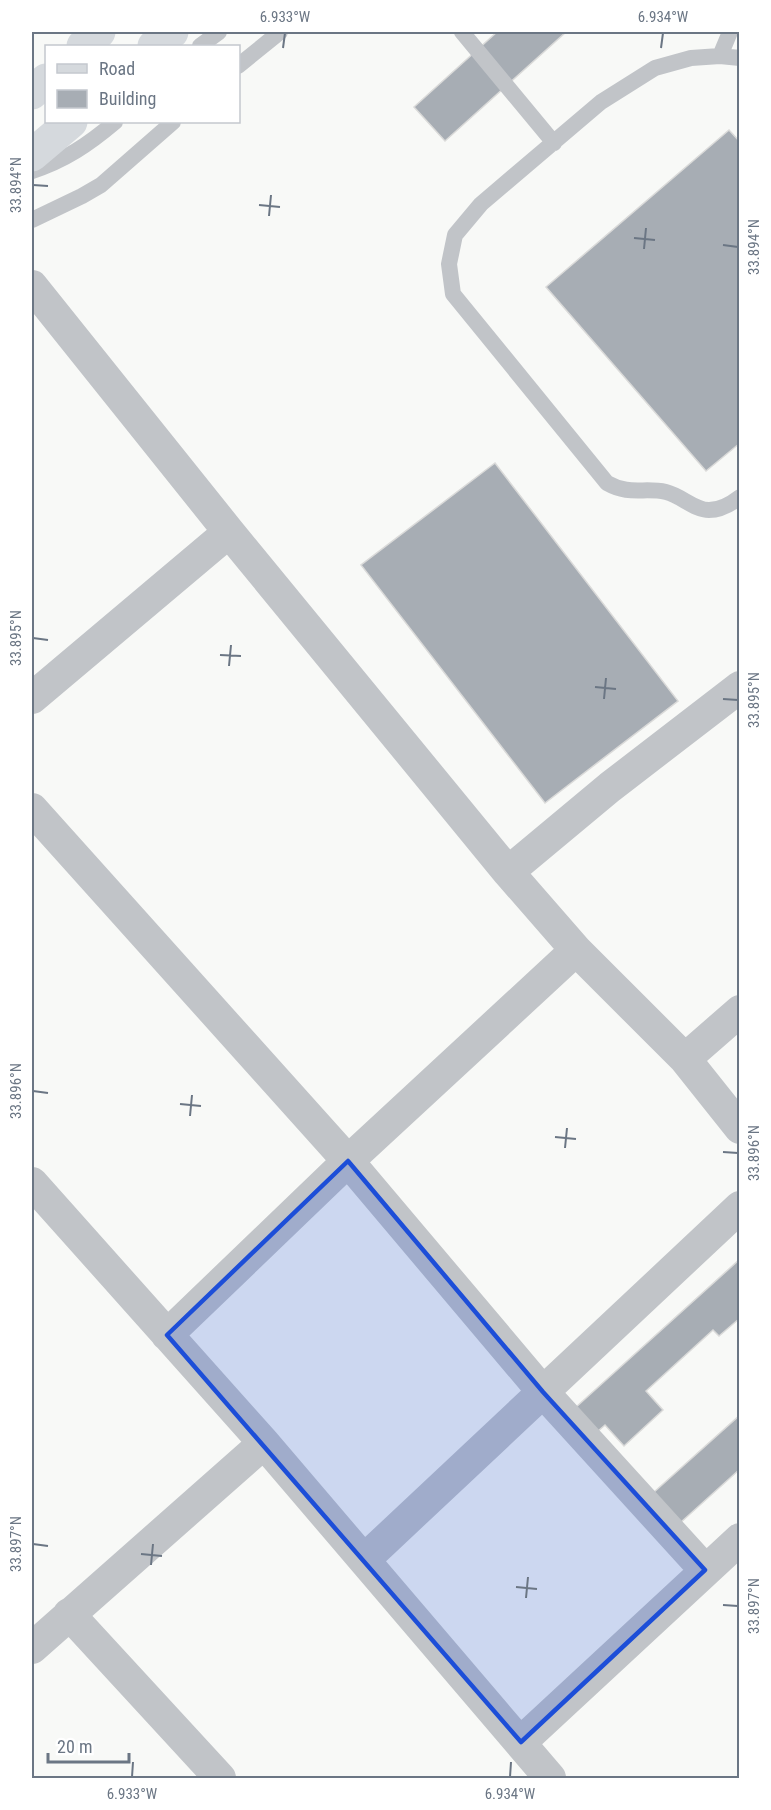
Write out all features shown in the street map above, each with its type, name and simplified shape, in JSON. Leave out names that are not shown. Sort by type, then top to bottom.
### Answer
[{"type":"main road","points":[[84,45],[99,32]]},
{"type":"main road","points":[[155,45],[172,32]]},
{"type":"main road","points":[[32,93],[45,81]]},
{"type":"main road","points":[[32,155],[70,123]]},
{"type":"street","points":[[32,286],[229,532],[508,872],[576,950],[686,1059],[740,1128]]},
{"type":"street","points":[[32,698],[229,532]]},
{"type":"street","points":[[508,872],[610,787],[740,687]]},
{"type":"street","points":[[32,809],[348,1161],[543,1392],[705,1570]]},
{"type":"street","points":[[167,1335],[348,1161],[576,950]]},
{"type":"street","points":[[686,1059],[740,1011]]},
{"type":"street","points":[[32,1183],[264,1443],[521,1742],[550,1779]]},
{"type":"street","points":[[364,1560],[740,1207]]},
{"type":"street","points":[[32,1648],[264,1443]]},
{"type":"street","points":[[521,1742],[740,1539]]},
{"type":"street","points":[[69,1614],[220,1779]]},
{"type":"lane","points":[[201,45],[219,32]]},
{"type":"lane","points":[[240,64],[280,32]]},
{"type":"lane","points":[[462,32],[554,143]]},
{"type":"lane","points":[[720,56],[730,32]]},
{"type":"lane","points":[[740,58],[720,56],[691,58],[655,68],[601,102],[481,204],[455,235],[448,264],[453,294],[607,483],[617,489],[631,491],[664,491],[682,498],[695,507],[710,510],[730,504],[740,497]]},
{"type":"lane","points":[[32,171],[58,162],[79,151],[114,123]]},
{"type":"lane","points":[[32,220],[101,185],[172,123]]},
{"type":"highlighted area","points":[[348,1161],[543,1392],[705,1570],[521,1742],[167,1335]]},
{"type":"building","points":[[497,32],[566,32],[445,141],[414,107]]},
{"type":"building","points":[[729,130],[740,142],[740,443],[706,471],[546,287]]},
{"type":"building","points":[[495,463],[678,701],[545,803],[361,565]]},
{"type":"building","points":[[740,1259],[740,1318],[719,1336],[713,1330],[646,1391],[663,1410],[624,1446],[605,1425],[597,1432],[575,1408]]},
{"type":"building","points":[[740,1415],[740,1469],[680,1523],[653,1493]]}]
